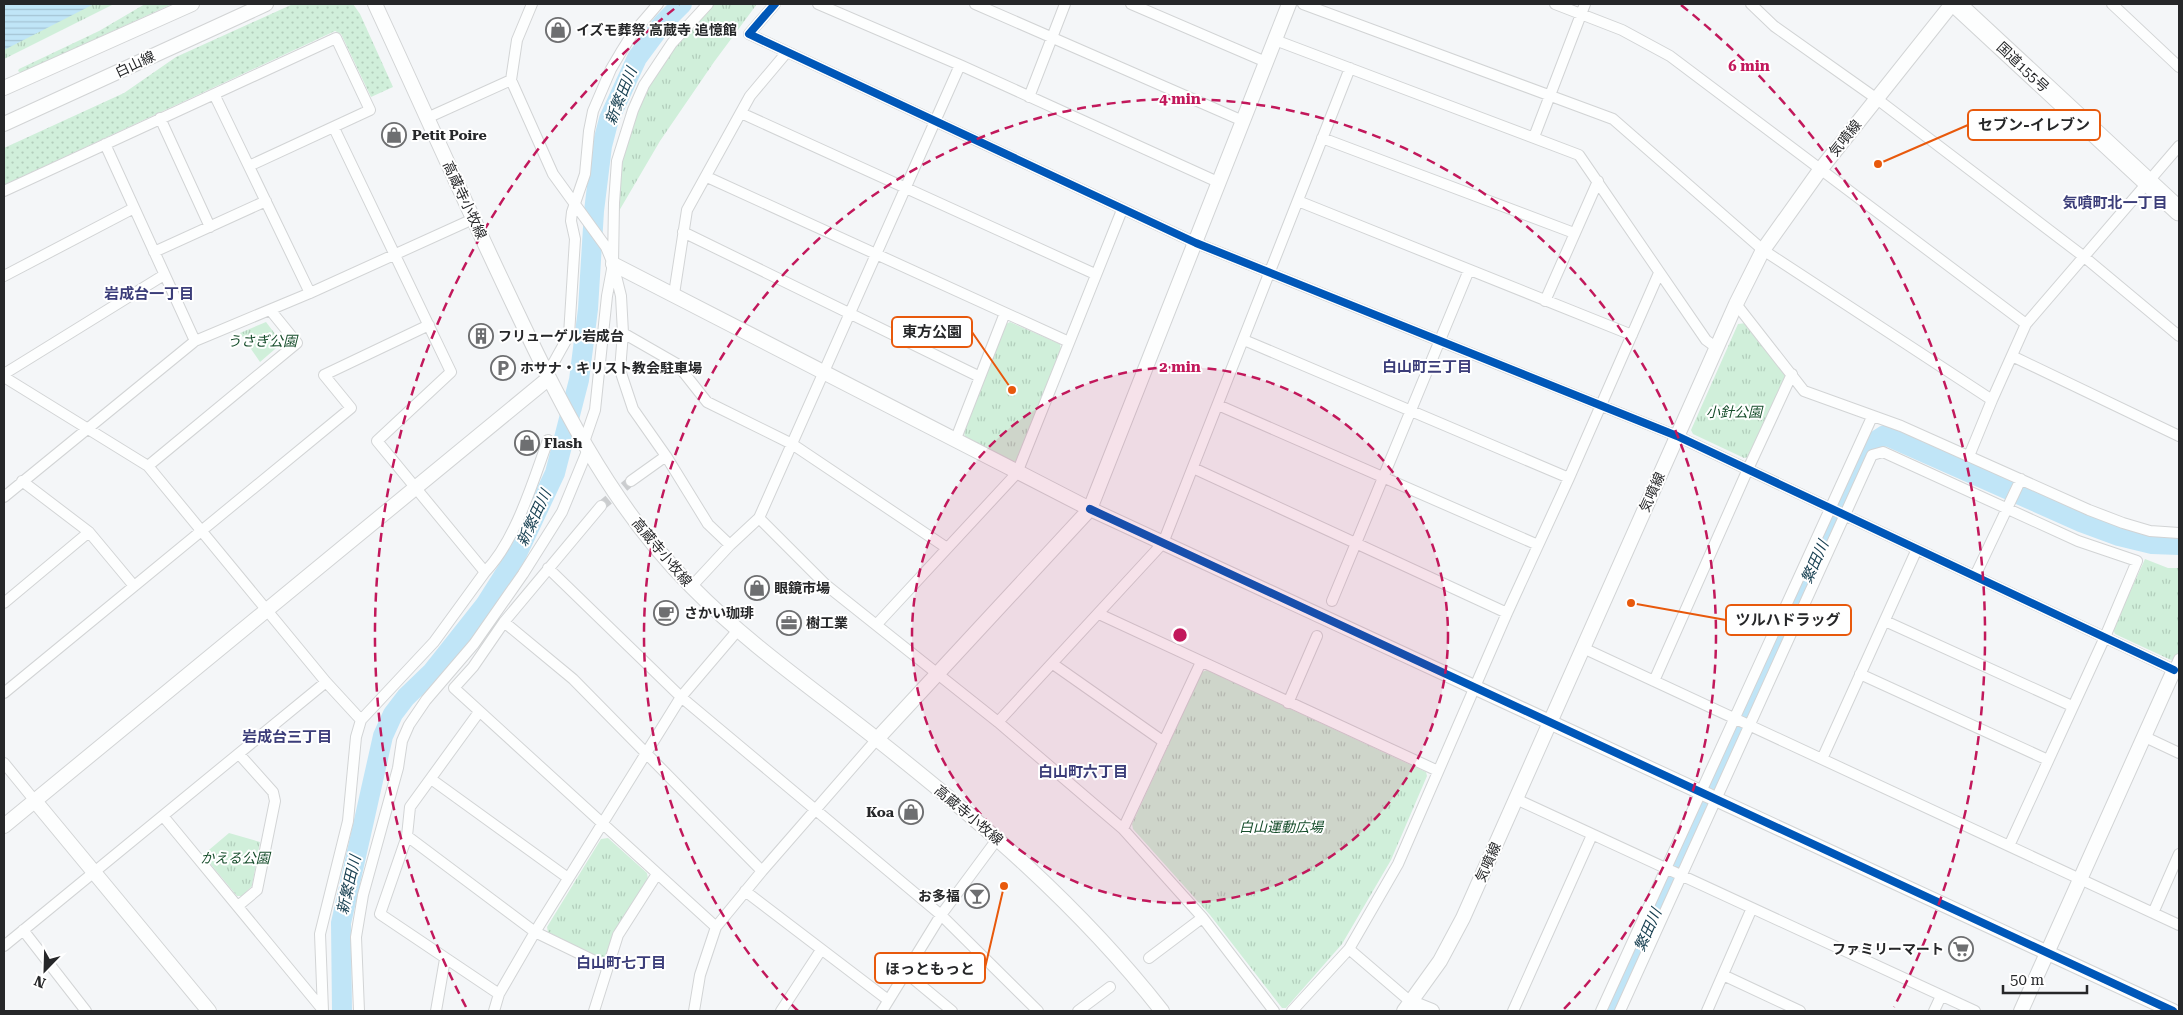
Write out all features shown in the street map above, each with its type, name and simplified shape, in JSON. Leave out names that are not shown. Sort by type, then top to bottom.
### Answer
[{"type":"highway","name":"国道155号","points":[[1956,4],[2152,179],[2179,196]]},
{"type":"highway","name":"国道155号","points":[[1974,4],[2152,179],[2179,211]]},
{"type":"street","points":[[4,88],[192,4]]},
{"type":"street","name":"白山線","points":[[4,124],[266,4]]},
{"type":"street","name":"高蔵寺小牧線","points":[[375,4],[473,219],[547,375],[586,445],[619,498],[650,541],[691,587],[738,630],[877,739],[998,838],[1042,879],[1130,972],[1162,1011]]},
{"type":"street","points":[[532,4],[517,40],[511,80],[554,174],[606,246],[613,264],[621,296],[623,333],[620,370],[632,409],[666,456],[708,524],[730,545]]},
{"type":"street","points":[[4,826],[266,608],[416,487],[547,375],[569,335],[575,239],[571,221],[578,207],[585,174],[593,111],[602,89],[625,46],[658,4]]},
{"type":"street","points":[[359,1011],[356,937],[363,895],[398,768],[402,741],[409,725],[426,700],[474,644],[523,574],[562,512],[586,445],[595,410],[607,296],[613,264],[614,196],[617,161],[633,110],[644,85],[677,36],[708,4]]},
{"type":"street","points":[[775,4],[749,34],[1196,243],[1677,436],[2105,637],[2177,665],[2021,1011]]},
{"type":"street","points":[[818,4],[960,65],[1220,183]]},
{"type":"street","points":[[975,4],[1243,121]]},
{"type":"street","points":[[1029,97],[1065,4]]},
{"type":"street","points":[[1131,4],[1143,6],[1266,62]]},
{"type":"street","points":[[694,1011],[700,975],[716,927],[762,870],[877,739],[1090,509],[1289,4]]},
{"type":"street","points":[[1303,4],[1613,119],[1763,250],[1992,400]]},
{"type":"street","points":[[1555,4],[1583,9],[1670,56],[2026,324]]},
{"type":"street","points":[[1751,4],[1774,26],[1877,99],[2082,256],[2179,336]]},
{"type":"street","name":"気噴線","points":[[1408,1007],[1440,961],[1463,918],[1716,348],[1763,250],[1820,170],[1952,4]]},
{"type":"street","points":[[2112,4],[2179,67]]},
{"type":"street","points":[[1534,137],[1583,9]]},
{"type":"street","points":[[4,191],[336,38],[370,110],[248,166]]},
{"type":"street","points":[[1275,40],[1579,155],[1706,340],[1716,348]]},
{"type":"street","points":[[674,294],[687,210],[707,177],[750,96],[787,52]]},
{"type":"street","points":[[691,587],[730,545],[759,518],[960,65]]},
{"type":"street","points":[[998,722],[1163,544],[1350,68]]},
{"type":"street","points":[[427,118],[511,80]]},
{"type":"street","points":[[214,94],[310,294]]},
{"type":"street","points":[[741,113],[1095,274]]},
{"type":"street","points":[[160,118],[210,227]]},
{"type":"street","points":[[334,128],[451,372],[377,440],[485,572]]},
{"type":"street","points":[[1322,138],[1574,233]]},
{"type":"street","points":[[105,144],[196,342]]},
{"type":"street","points":[[1969,456],[2026,324],[2082,256],[2152,179],[2179,146]]},
{"type":"street","points":[[707,177],[1069,342]]},
{"type":"street","points":[[1545,300],[1598,182]]},
{"type":"street","points":[[154,252],[266,201]]},
{"type":"street","points":[[1298,201],[1632,335]]},
{"type":"street","points":[[4,276],[134,208]]},
{"type":"street","points":[[877,624],[1017,473],[1122,210]]},
{"type":"street","points":[[4,497],[87,428],[196,342],[310,294],[395,253],[473,219]]},
{"type":"street","points":[[683,232],[980,377]]},
{"type":"street","points":[[613,264],[1017,473],[1163,544],[2172,1011]]},
{"type":"street","points":[[1332,601],[1469,270]]},
{"type":"street","points":[[1292,1011],[1349,949],[1398,864],[1507,613],[1569,478],[1659,273]]},
{"type":"street","points":[[164,275],[4,376],[148,466],[326,682],[361,720]]},
{"type":"street","points":[[1736,304],[1804,391],[1901,426],[2123,523],[2150,531],[2179,533]]},
{"type":"street","points":[[148,466],[297,343],[271,310]]},
{"type":"street","points":[[955,441],[1005,313]]},
{"type":"street","points":[[4,693],[351,408],[324,375],[429,325]]},
{"type":"street","points":[[623,333],[677,364],[707,402],[792,444],[947,548]]},
{"type":"street","points":[[1244,340],[1569,478]]},
{"type":"street","points":[[2012,356],[2179,436]]},
{"type":"street","points":[[1654,681],[1792,374]]},
{"type":"street","points":[[1218,405],[1538,546]]},
{"type":"street","points":[[1601,1011],[1829,507],[1872,417]]},
{"type":"street","points":[[323,1010],[320,934],[348,821],[356,737],[361,720],[434,642],[494,562],[522,511],[548,440]]},
{"type":"street","points":[[1620,1011],[1872,455],[1883,452],[2078,541],[2137,561],[2105,637],[2009,846]]},
{"type":"street","points":[[631,481],[666,456]]},
{"type":"street","points":[[1193,468],[1507,613]]},
{"type":"street","points":[[1976,576],[2022,479]]},
{"type":"street","points":[[22,481],[89,532],[134,586]]},
{"type":"street","points":[[601,506],[504,622],[473,667],[454,688],[716,927]]},
{"type":"street","points":[[759,518],[826,586],[877,624],[998,722],[1123,829],[1202,918],[1274,1011]]},
{"type":"street","points":[[4,603],[89,532]]},
{"type":"street","points":[[1822,759],[1917,549]]},
{"type":"street","points":[[548,568],[681,697],[941,915],[1038,1011]]},
{"type":"street","points":[[1099,614],[1438,772]]},
{"type":"street","points":[[1885,621],[2072,706]]},
{"type":"street","points":[[504,622],[573,679],[762,870]]},
{"type":"street","points":[[494,1011],[499,994],[535,932],[645,753],[681,697],[738,630]]},
{"type":"street","points":[[1288,703],[1317,636]]},
{"type":"street","points":[[1583,648],[2179,925]]},
{"type":"street","points":[[1123,829],[1201,662]]},
{"type":"street","points":[[1053,664],[1164,742]]},
{"type":"street","points":[[1860,674],[2048,760]]},
{"type":"street","points":[[4,946],[326,682]]},
{"type":"street","points":[[479,712],[410,808],[406,836],[380,914],[499,994]]},
{"type":"street","points":[[2145,736],[2179,753]]},
{"type":"street","points":[[238,906],[257,890],[275,801],[274,792],[239,754]]},
{"type":"street","points":[[4,763],[209,1011]]},
{"type":"street","points":[[430,780],[568,878]]},
{"type":"street","points":[[1516,799],[1975,1011]]},
{"type":"street","points":[[164,816],[323,1010]]},
{"type":"street","points":[[1513,1011],[1592,835]]},
{"type":"street","points":[[406,836],[535,932],[607,967]]},
{"type":"street","points":[[882,1011],[941,915],[998,838]]},
{"type":"street","points":[[2153,913],[2179,854]]},
{"type":"street","points":[[594,1011],[618,935],[657,874]]},
{"type":"street","points":[[745,891],[888,1000]]},
{"type":"street","points":[[1707,1011],[1752,908]]},
{"type":"street","points":[[1148,958],[1202,918]]},
{"type":"street","points":[[23,930],[86,1011]]},
{"type":"street","points":[[1349,949],[1408,1007],[1432,1011]]},
{"type":"street","points":[[782,1011],[821,950]]},
{"type":"street","points":[[436,1011],[445,959]]},
{"type":"street","points":[[905,972],[952,1011]]},
{"type":"street","points":[[1723,975],[1800,1011]]},
{"type":"street","points":[[1078,1011],[1110,987]]},
{"type":"street","points":[[1934,1011],[1941,996]]},
{"type":"green space","points":[[4,4],[114,4],[4,59]]},
{"type":"green space","points":[[145,4],[172,4],[21,73],[18,71],[99,31]]},
{"type":"green space","points":[[293,4],[353,4],[360,14],[393,87],[371,97],[341,34],[335,31],[4,185],[4,148],[124,93],[176,57]]},
{"type":"green space","points":[[714,4],[757,4],[714,62],[660,141],[619,211],[618,185],[621,160],[636,110],[647,87],[676,44],[705,11]]},
{"type":"green space","name":"うさぎ公園","points":[[266,322],[282,343],[260,362],[240,333]]},
{"type":"green space","points":[[1010,322],[1060,344],[1061,349],[1018,460],[1013,462],[965,437],[964,432],[1006,324]]},
{"type":"green space","name":"小針公園","points":[[1746,323],[1786,374],[1749,457],[1744,458],[1693,434],[1691,430],[1738,324]]},
{"type":"green space","points":[[2145,559],[2168,568],[2179,568],[2179,652],[2176,659],[2171,660],[2115,634],[2113,629]]},
{"type":"green space","name":"白山運動広場","points":[[1207,670],[1426,772],[1427,776],[1391,860],[1342,944],[1286,1008],[1282,1008],[1210,915],[1133,829],[1132,824],[1202,672]]},
{"type":"green space","name":"かえる公園","points":[[229,833],[260,842],[252,886],[242,896],[237,896],[203,855]]},
{"type":"green space","points":[[608,838],[647,873],[648,879],[612,936],[606,957],[601,959],[548,932],[547,927],[601,839]]},
{"type":"water","points":[[4,4],[94,4],[4,50]]},
{"type":"waterway","name":"新繁田川","points":[[342,1011],[341,923],[383,736],[393,714],[406,697],[432,672],[485,605],[516,556],[555,473],[579,380],[588,309],[594,211],[602,146],[609,119],[637,58],[663,23],[682,4]]},
{"type":"waterway","name":"繁田川","points":[[1611,1011],[1868,446],[1885,435],[2081,522],[2119,536],[2152,544],[2179,545]]},
{"type":"tunnel","points":[[601,506],[631,481]]},
{"type":"cycle path","points":[[775,4],[749,34],[1196,243],[1677,436],[2174,670]]},
{"type":"cycle path","points":[[1090,509],[2173,1011]]},
{"type":"place","name":"イズモ葬祭 高蔵寺 追憶館","points":[[558,30]]},
{"type":"place","name":"Petit Poire","points":[[394,135]]},
{"type":"place","name":"セブン-イレブン","points":[[1878,164]]},
{"type":"place","name":"フリューゲル岩成台","points":[[481,336]]},
{"type":"place","name":"ホサナ・キリスト教会駐車場","points":[[503,368]]},
{"type":"place","name":"東方公園","points":[[1012,390]]},
{"type":"place","name":"Flash","points":[[527,443]]},
{"type":"place","name":"眼鏡市場","points":[[757,588]]},
{"type":"place","name":"ツルハドラッグ","points":[[1631,603]]},
{"type":"place","name":"さかい珈琲","points":[[666,613]]},
{"type":"place","name":"樹工業","points":[[789,623]]},
{"type":"place","name":"Koa","points":[[911,812]]},
{"type":"place","name":"ほっともっと","points":[[1004,886]]},
{"type":"place","name":"お多福","points":[[977,896]]},
{"type":"place","name":"ファミリーマート","points":[[1961,949]]},
{"type":"district","name":"気噴町北一丁目","points":[[2115,203]]},
{"type":"district","name":"岩成台一丁目","points":[[149,294]]},
{"type":"district","name":"白山町三丁目","points":[[1427,367]]},
{"type":"district","name":"岩成台三丁目","points":[[287,737]]},
{"type":"district","name":"白山町六丁目","points":[[1083,772]]},
{"type":"district","name":"白山町七丁目","points":[[621,963]]}]
